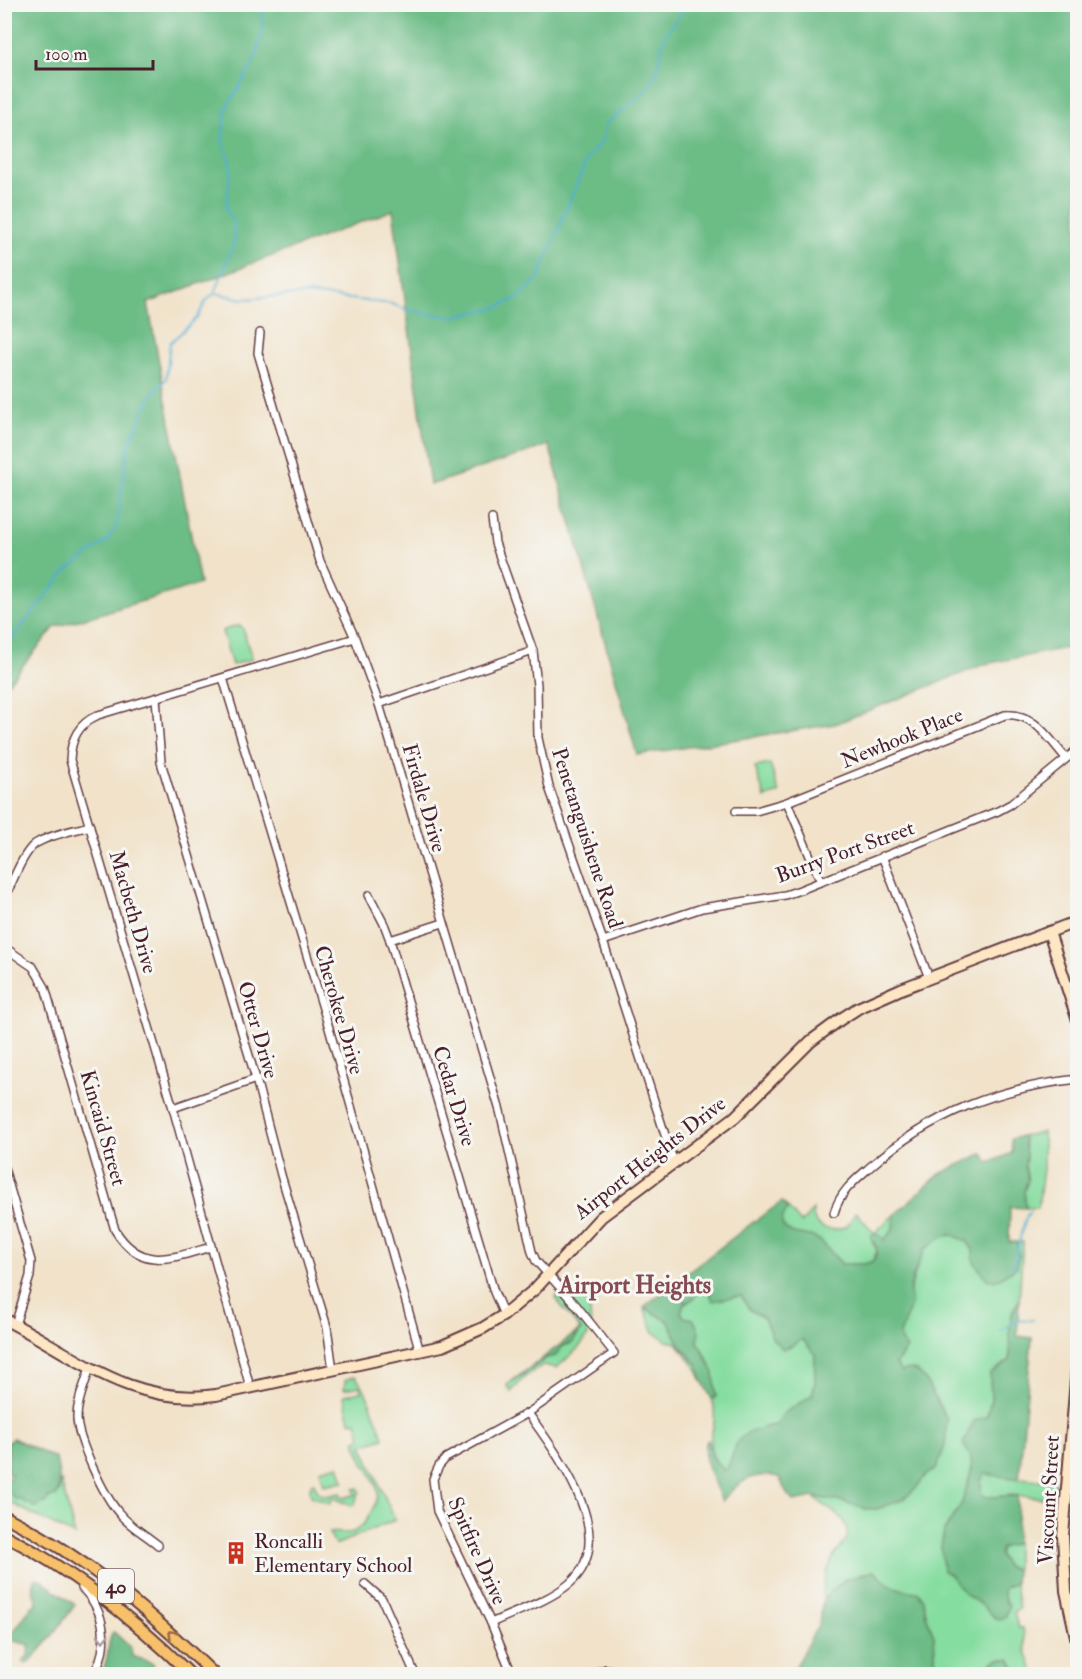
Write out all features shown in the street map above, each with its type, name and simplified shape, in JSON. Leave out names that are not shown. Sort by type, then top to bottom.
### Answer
[{"type":"main road","name":"40","points":[[4,1516],[56,1543],[103,1575],[163,1625],[214,1674]]},
{"type":"main road","name":"40","points":[[4,1535],[66,1571],[95,1591],[190,1674]]},
{"type":"street","name":"Firdale Drive","points":[[260,333],[258,353],[320,561],[355,638],[379,704],[500,1111],[529,1243],[536,1261],[614,1353]]},
{"type":"street","name":"Penetanguishene Road","points":[[492,519],[495,543],[533,651],[537,685],[538,738],[545,771],[603,941],[674,1163]]},
{"type":"street","name":"Macbeth Drive","points":[[250,1387],[173,1108],[70,760],[71,748],[80,727],[88,720],[355,638]]},
{"type":"street","points":[[379,704],[533,651]]},
{"type":"street","name":"Cherokee Drive","points":[[223,678],[329,1028],[366,1168],[420,1352]]},
{"type":"street","name":"Otter Drive","points":[[156,698],[161,762],[327,1327],[333,1370]]},
{"type":"street","name":"Newhook Place","points":[[736,811],[756,811],[788,802],[1005,715],[1019,716],[1032,721],[1066,758]]},
{"type":"street","name":"Burry Port Street","points":[[603,941],[702,908],[785,894],[821,882],[1006,807],[1077,749]]},
{"type":"street","points":[[788,802],[821,882]]},
{"type":"street","points":[[4,899],[28,851],[35,844],[90,826]]},
{"type":"street","points":[[882,856],[928,978]]},
{"type":"street","name":"Cedar Drive","points":[[369,895],[390,940],[497,1303],[504,1315]]},
{"type":"street","name":"Airport Heights Drive","points":[[4,1319],[90,1368],[141,1390],[175,1397],[205,1397],[420,1352],[465,1338],[504,1315],[530,1294],[594,1224],[735,1117],[811,1041],[858,1008],[928,978],[1077,921]]},
{"type":"street","points":[[390,940],[443,922]]},
{"type":"street","points":[[1049,932],[1077,1021]]},
{"type":"street","name":"Kincaid Street","points":[[4,947],[33,967],[45,987],[115,1230],[122,1241],[143,1258],[154,1259],[164,1259],[211,1247]]},
{"type":"street","points":[[834,1213],[838,1198],[863,1173],[896,1145],[929,1124],[965,1106],[1004,1092],[1024,1086],[1077,1078]]},
{"type":"street","points":[[173,1108],[256,1079]]},
{"type":"street","points":[[5,1171],[32,1261],[30,1276],[15,1325]]},
{"type":"street","name":"Spitfire Drive","points":[[512,1674],[491,1623],[438,1511],[433,1479],[446,1458],[528,1413],[614,1353]]},
{"type":"street","name":"Viscount Street","points":[[1077,1356],[1076,1410],[1063,1536],[1067,1602],[1077,1646]]},
{"type":"street","points":[[90,1368],[77,1413],[82,1443],[114,1508],[124,1519],[158,1545]]},
{"type":"street","points":[[491,1623],[561,1589],[579,1572],[590,1549],[586,1516],[571,1482],[558,1455],[528,1413]]},
{"type":"street","points":[[66,1571],[89,1595],[103,1622],[104,1646],[94,1674]]},
{"type":"street","points":[[365,1584],[382,1599],[415,1674]]},
{"type":"street","points":[[592,1674],[606,1668],[630,1674]]},
{"type":"green space","points":[[5,4],[1077,5],[1077,646],[985,664],[835,724],[637,755],[549,445],[430,485],[393,210],[148,303],[200,584],[55,627],[5,687]]},
{"type":"green space","points":[[241,626],[243,629],[252,659],[232,665],[222,631]]},
{"type":"green space","points":[[770,764],[779,793],[765,798],[755,767]]},
{"type":"green space","points":[[1043,1132],[1043,1169],[1038,1208],[1026,1208],[1024,1191],[1028,1180],[1023,1136]]},
{"type":"green space","points":[[1023,1136],[1028,1180],[1024,1191],[1026,1208],[1010,1207],[1009,1242],[1016,1242],[1019,1256],[1017,1267],[995,1281],[987,1279],[974,1262],[973,1250],[967,1241],[953,1235],[944,1236],[925,1249],[913,1276],[910,1290],[911,1305],[900,1334],[901,1342],[907,1348],[896,1364],[901,1372],[908,1369],[917,1371],[926,1381],[947,1420],[945,1446],[936,1469],[926,1475],[904,1499],[877,1509],[866,1509],[841,1501],[813,1497],[794,1501],[787,1494],[779,1477],[770,1476],[754,1477],[740,1483],[722,1501],[706,1461],[705,1446],[708,1440],[712,1457],[724,1471],[736,1445],[743,1436],[777,1425],[783,1414],[812,1395],[815,1383],[815,1354],[802,1339],[783,1349],[773,1339],[764,1318],[750,1310],[741,1296],[713,1301],[704,1286],[691,1300],[684,1303],[681,1312],[684,1317],[693,1319],[695,1322],[699,1333],[698,1342],[714,1373],[716,1397],[712,1399],[701,1379],[698,1365],[681,1346],[668,1321],[644,1307],[782,1202],[788,1208],[782,1219],[785,1229],[818,1239],[842,1264],[869,1263],[874,1260],[877,1250],[871,1237],[874,1233],[884,1240],[893,1230],[894,1215],[940,1174],[983,1153],[988,1163],[1012,1153],[1011,1139]]},
{"type":"green space","points":[[788,1208],[801,1223],[813,1210],[819,1226],[829,1229],[847,1226],[856,1212],[874,1233],[894,1215],[893,1230],[883,1241],[872,1242],[877,1250],[873,1261],[866,1264],[842,1264],[818,1239],[785,1229],[782,1219]]},
{"type":"green space","points":[[953,1235],[967,1241],[973,1250],[974,1262],[987,1279],[999,1276],[1009,1269],[1019,1256],[1016,1242],[1023,1242],[1019,1301],[1012,1311],[1010,1360],[990,1374],[991,1399],[987,1417],[971,1457],[972,1469],[962,1503],[944,1531],[949,1573],[965,1594],[985,1607],[995,1618],[1009,1605],[1002,1591],[1005,1587],[1015,1583],[1019,1609],[1014,1611],[1018,1628],[1023,1628],[1026,1651],[1034,1674],[1019,1674],[1010,1659],[992,1662],[980,1674],[936,1674],[934,1636],[926,1615],[924,1600],[918,1592],[888,1584],[873,1571],[844,1580],[823,1600],[824,1580],[834,1555],[847,1539],[847,1530],[843,1519],[813,1497],[841,1501],[866,1509],[916,1488],[926,1475],[936,1469],[947,1420],[926,1381],[916,1371],[901,1372],[896,1364],[902,1355],[900,1334],[911,1305],[910,1290],[920,1258],[925,1249],[944,1236]]},
{"type":"green space","points":[[704,1285],[721,1295],[732,1297],[741,1295],[750,1310],[764,1318],[773,1339],[802,1339],[815,1354],[815,1383],[812,1395],[783,1414],[777,1425],[767,1426],[732,1455],[730,1466],[724,1471],[712,1453],[714,1410],[712,1399],[716,1396],[710,1363],[681,1312],[684,1303],[691,1300]]},
{"type":"green space","points":[[567,1286],[589,1305],[591,1317],[588,1335],[557,1368],[543,1365],[525,1377],[511,1392],[507,1385],[546,1358],[555,1356],[563,1346],[572,1343],[581,1330],[555,1298]]},
{"type":"green space","points":[[1019,1301],[1017,1336],[1032,1338],[1019,1479],[985,1474],[981,1480],[981,1493],[985,1497],[1018,1496],[1016,1543],[1001,1548],[999,1555],[1006,1566],[1016,1570],[1015,1583],[1005,1587],[1003,1591],[1005,1601],[1009,1605],[1006,1616],[1001,1619],[995,1618],[985,1607],[965,1594],[949,1574],[943,1571],[941,1547],[944,1531],[962,1503],[972,1469],[971,1457],[963,1444],[974,1421],[987,1416],[991,1399],[990,1374],[1010,1360],[1010,1322]]},
{"type":"green space","points":[[644,1307],[668,1321],[681,1346],[698,1365],[701,1379],[694,1365],[677,1343],[667,1341],[654,1332]]},
{"type":"green space","points":[[581,1329],[572,1343],[563,1346],[555,1356],[546,1358],[512,1381]]},
{"type":"green space","points":[[355,1376],[365,1390],[384,1438],[362,1445],[395,1520],[335,1545],[329,1533],[350,1533],[358,1530],[376,1504],[378,1493],[356,1444],[356,1440],[361,1438],[357,1421],[350,1421],[344,1397],[361,1392],[360,1386],[344,1389],[345,1380]]},
{"type":"green space","points":[[13,1438],[56,1459],[59,1478],[57,1496],[48,1498],[46,1503],[42,1503],[37,1508],[31,1504],[25,1504],[22,1499],[15,1499],[9,1492],[5,1494],[5,1485],[11,1474],[7,1473],[8,1447],[5,1445]]},
{"type":"green space","points":[[339,1465],[344,1481],[324,1485],[320,1470]]},
{"type":"green space","points":[[985,1474],[1055,1482],[1054,1499],[1010,1495],[987,1498],[981,1493],[981,1480]]},
{"type":"green space","points":[[61,1480],[75,1536],[5,1500],[4,1494],[9,1491],[22,1499],[42,1503],[59,1492]]},
{"type":"green space","points":[[312,1483],[318,1492],[325,1496],[340,1493],[342,1498],[355,1495],[354,1489],[358,1488],[360,1491],[354,1505],[351,1506],[344,1501],[343,1503],[333,1497],[330,1504],[311,1496]]},
{"type":"green space","points":[[1016,1543],[1016,1570],[1006,1566],[999,1555],[1001,1548]]},
{"type":"green space","points":[[873,1571],[888,1584],[903,1590],[918,1592],[924,1600],[926,1615],[934,1636],[936,1674],[792,1674],[819,1623],[823,1600],[844,1580]]},
{"type":"green space","points":[[38,1578],[75,1605],[44,1646],[25,1664],[22,1661],[28,1656],[30,1645],[13,1641],[12,1634],[32,1606],[37,1604],[33,1589],[35,1579]]},
{"type":"green space","points":[[114,1632],[131,1648],[132,1656],[153,1663],[155,1674],[101,1674],[106,1663],[110,1638]]},
{"type":"green space","points":[[998,1659],[1010,1659],[1019,1674],[980,1674],[984,1668]]},
{"type":"waterway","points":[[4,648],[66,571],[108,540],[117,524],[128,446],[151,396],[166,379],[170,343],[197,318],[206,301],[215,293],[234,243],[234,224],[226,208],[231,166],[222,140],[226,109],[255,60],[264,23],[260,4]]},
{"type":"waterway","points":[[215,293],[243,299],[308,294],[392,304],[410,311],[450,317],[495,308],[518,298],[538,279],[587,159],[602,141],[606,124],[647,90],[657,70],[665,34],[679,16],[684,4]]},
{"type":"waterway","points":[[1013,1268],[1022,1230],[1028,1213],[1030,1213]]},
{"type":"waterway","points":[[1001,1331],[1016,1321],[1033,1320]]},
{"type":"place","name":"Roncalli Elementary School","points":[[236,1553]]},
{"type":"district","name":"Airport Heights","points":[[635,1285]]}]
